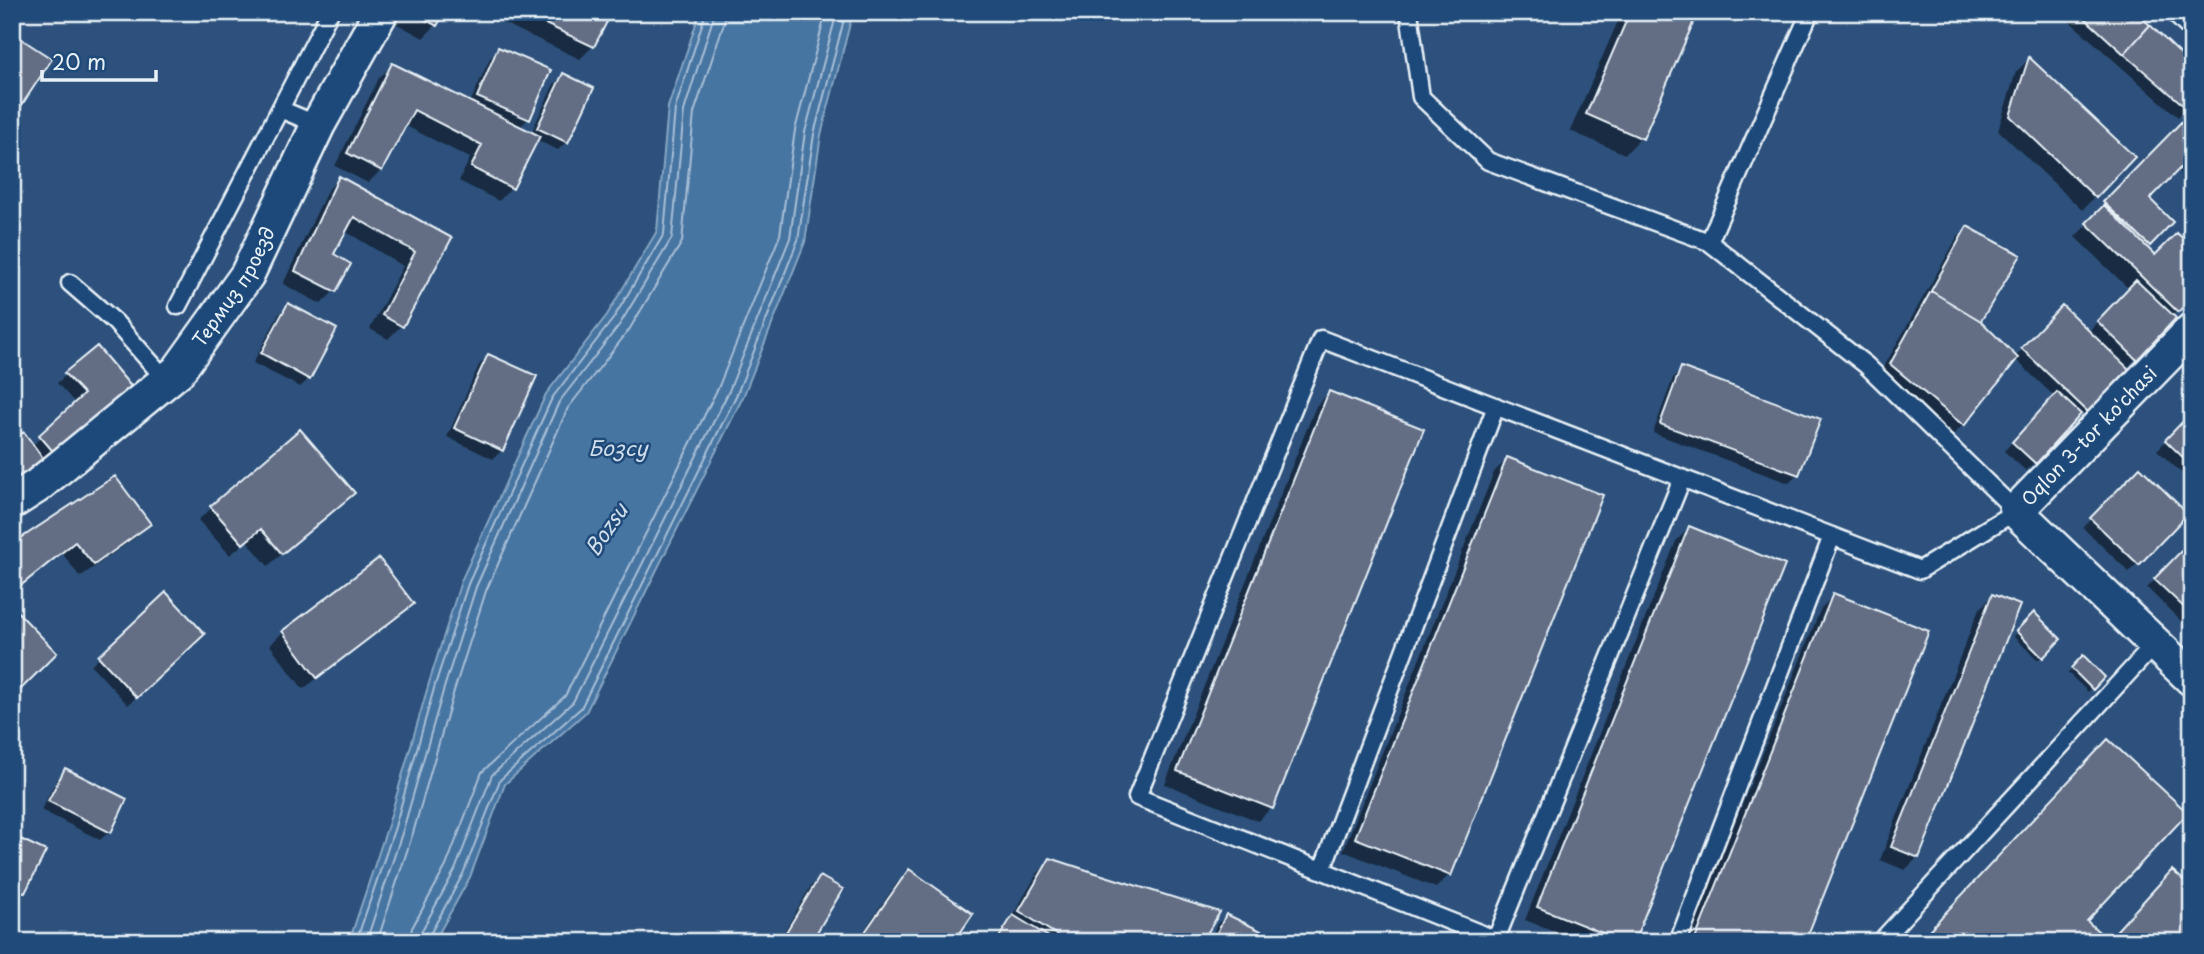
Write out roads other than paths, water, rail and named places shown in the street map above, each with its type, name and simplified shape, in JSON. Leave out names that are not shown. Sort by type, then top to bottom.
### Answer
[{"type":"street","name":"Термиз проезд","points":[[12,502],[37,486],[178,371],[247,275],[318,125],[381,12]]},
{"type":"street","points":[[2185,12],[2192,19]]},
{"type":"street","name":"Oqlon 3-tor ko'chasi","points":[[2016,511],[2192,330]]},
{"type":"street","points":[[2016,511],[2192,679]]},
{"type":"lane","points":[[178,306],[330,12]]},
{"type":"lane","points":[[1409,12],[1421,97],[1488,162],[1709,242],[1866,365],[2016,511],[1920,570],[1321,339],[1138,797],[1499,941],[1682,479]]},
{"type":"lane","points":[[1709,242],[1810,12]]},
{"type":"lane","points":[[280,109],[318,125]]},
{"type":"lane","points":[[70,283],[115,322],[167,381]]},
{"type":"lane","points":[[1322,870],[1496,406]]},
{"type":"lane","points":[[1678,942],[1832,536]]},
{"type":"lane","points":[[1880,942],[2155,644]]},
{"type":"water","name":"Бозсу","points":[[700,12],[853,12],[821,135],[805,242],[743,397],[586,712],[505,784],[470,877],[434,942],[349,942],[388,825],[461,581],[546,394],[607,315],[657,231],[668,107]]},
{"type":"water label","name":"Bozsu","points":[[607,530]]}]
